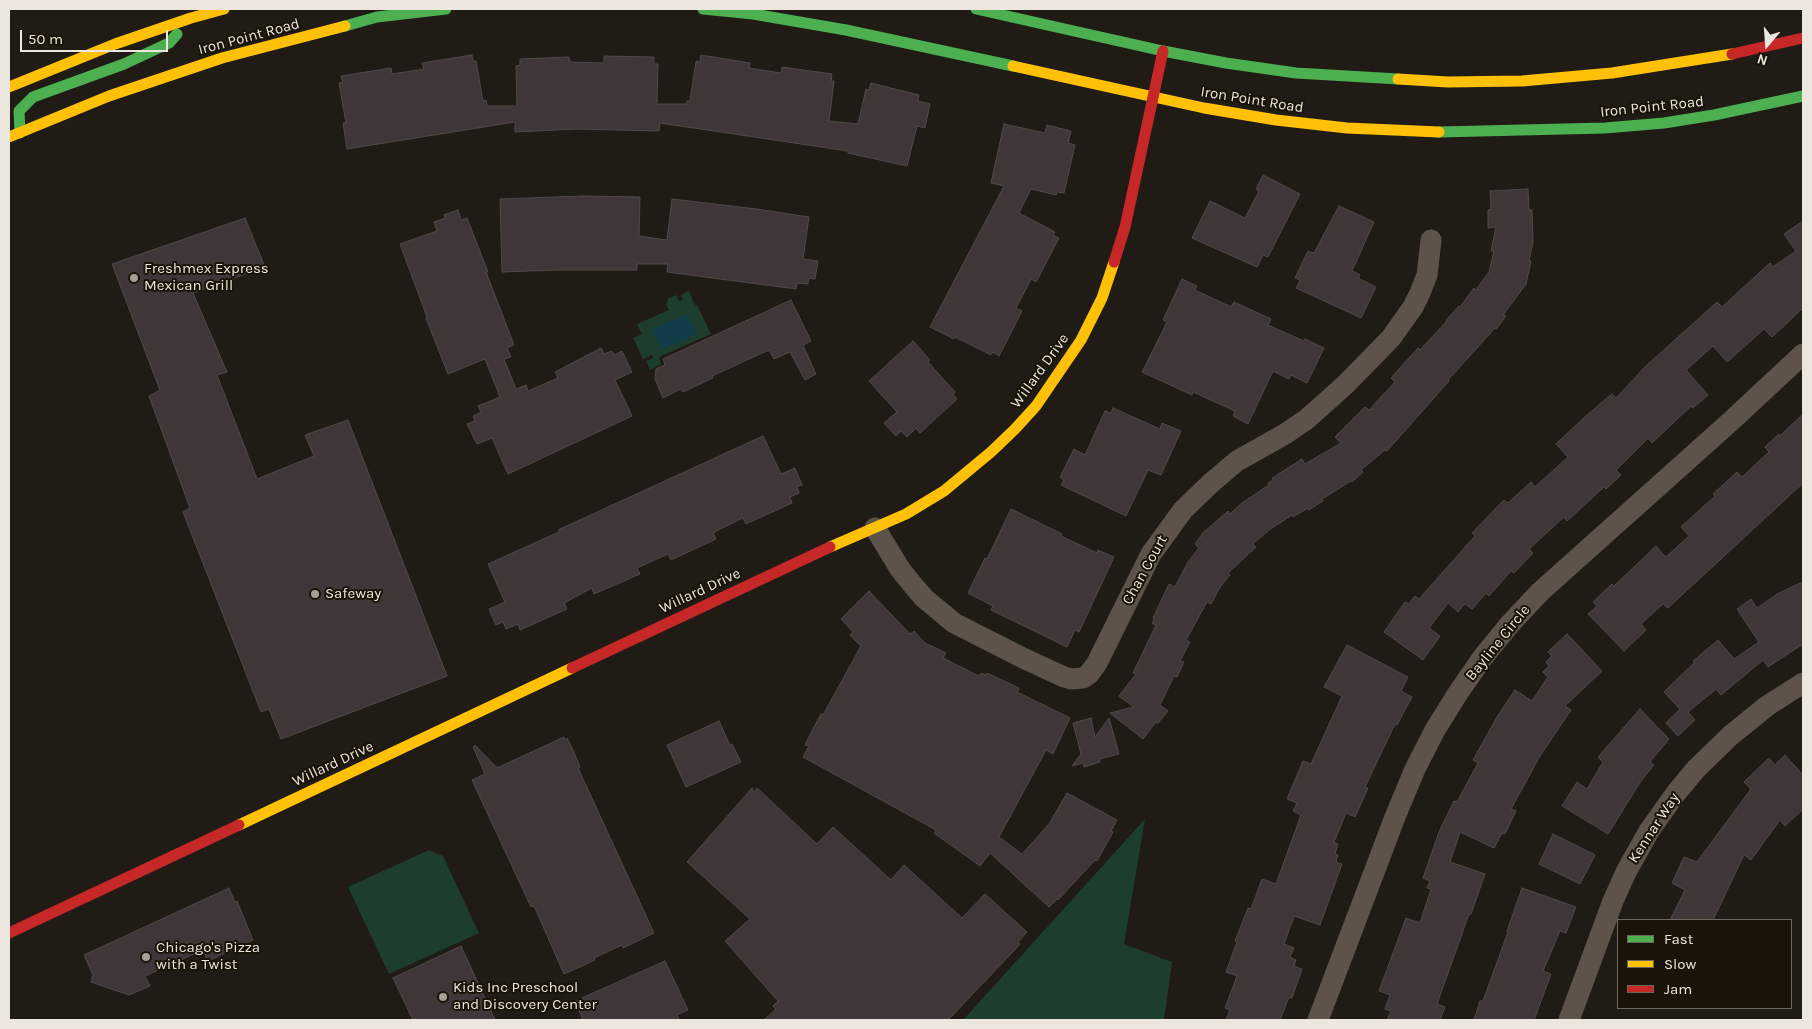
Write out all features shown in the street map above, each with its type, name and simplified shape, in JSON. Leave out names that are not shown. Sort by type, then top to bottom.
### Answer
[{"type":"main road","points":[[9,87],[115,44],[191,18],[224,9]]},
{"type":"main road","name":"Iron Point Road","points":[[14,135],[108,96],[240,53],[312,36],[377,16],[446,9]]},
{"type":"main road","name":"Iron Point Road","points":[[703,9],[753,14],[846,30],[1153,98],[1276,120],[1347,128],[1441,132],[1605,128],[1664,123],[1714,115],[1803,96]]},
{"type":"main road","points":[[976,9],[1226,64],[1296,73],[1365,78],[1486,82],[1522,81],[1612,73],[1669,66],[1730,55],[1803,38]]},
{"type":"main road","points":[[14,135],[20,111],[32,97],[124,64],[169,43],[191,18]]},
{"type":"main road","name":"Willard Drive","points":[[9,933],[805,558],[906,514],[944,491],[991,452],[1036,406],[1077,347],[1102,298],[1125,226],[1163,51]]},
{"type":"street","name":"Chan Court","points":[[875,528],[900,569],[912,584],[924,598],[954,623],[1064,677],[1083,678],[1089,674],[1097,663],[1151,554],[1183,510],[1237,461],[1285,434],[1314,413],[1346,384],[1391,338],[1413,307],[1420,293],[1426,275],[1432,240]]},
{"type":"street","name":"Bayline Circle","points":[[1318,1020],[1394,818],[1415,769],[1435,730],[1483,657],[1540,592],[1723,429],[1803,354]]},
{"type":"street","name":"Kennar Way","points":[[1569,1020],[1613,901],[1626,872],[1649,831],[1696,769],[1730,736],[1767,706],[1803,682]]},
{"type":"green space","points":[[689,291],[711,334],[659,357],[661,364],[650,370],[646,361],[653,358],[652,355],[643,359],[633,338],[642,334],[637,324],[669,310],[666,303],[668,302],[667,299],[676,295],[679,301],[683,300],[681,295]]},
{"type":"green space","points":[[1145,819],[1124,944],[1172,962],[1164,1020],[963,1020]]},
{"type":"green space","points":[[429,850],[443,856],[479,933],[389,974],[348,887]]},
{"type":"water","points":[[687,314],[697,334],[661,350],[652,329]]},
{"type":"building","points":[[472,55],[473,61],[476,61],[483,101],[486,100],[487,106],[517,106],[516,66],[520,65],[520,59],[569,57],[570,62],[604,63],[604,56],[654,57],[654,64],[658,64],[657,104],[686,104],[687,101],[690,101],[696,61],[700,62],[701,55],[750,63],[749,68],[781,73],[782,67],[832,74],[831,81],[834,81],[829,121],[858,124],[866,89],[869,90],[871,83],[919,95],[918,101],[930,104],[925,128],[917,126],[907,166],[848,153],[848,151],[660,123],[659,131],[576,129],[515,132],[515,122],[347,149],[343,123],[346,123],[339,83],[343,82],[341,76],[391,68],[392,74],[424,69],[422,63]]},
{"type":"building","points":[[1004,124],[1045,133],[1047,125],[1071,131],[1068,143],[1075,145],[1064,193],[1057,192],[1056,195],[1031,189],[1019,213],[1055,232],[1053,235],[1059,238],[1036,282],[1031,279],[1016,308],[1022,311],[999,356],[993,352],[991,355],[930,327],[1004,186],[991,183]]},
{"type":"building","points":[[1263,175],[1300,194],[1268,257],[1263,255],[1257,267],[1192,238],[1210,201],[1245,218],[1259,191],[1256,189]]},
{"type":"building","points":[[1528,189],[1529,210],[1532,210],[1533,242],[1529,261],[1531,261],[1526,284],[1503,315],[1506,316],[1387,451],[1385,450],[1361,470],[1363,472],[1352,482],[1322,499],[1323,501],[1309,510],[1308,508],[1293,517],[1292,515],[1269,530],[1253,544],[1256,547],[1228,573],[1230,575],[1220,587],[1211,604],[1207,602],[1186,640],[1190,642],[1180,661],[1184,662],[1177,677],[1174,676],[1160,705],[1168,711],[1158,723],[1156,722],[1143,739],[1110,713],[1134,707],[1119,696],[1136,674],[1133,673],[1156,625],[1152,623],[1153,618],[1169,584],[1175,587],[1188,562],[1199,548],[1195,544],[1203,533],[1228,511],[1230,514],[1242,503],[1269,485],[1268,483],[1273,480],[1272,478],[1302,459],[1305,464],[1341,443],[1335,437],[1365,407],[1369,410],[1395,382],[1391,378],[1418,348],[1420,350],[1460,307],[1474,288],[1476,290],[1489,272],[1494,251],[1491,251],[1496,227],[1488,228],[1488,210],[1491,209],[1490,191]]},
{"type":"building","points":[[583,196],[640,197],[639,236],[667,240],[672,199],[809,217],[803,259],[818,261],[815,279],[809,278],[808,284],[797,283],[796,289],[667,272],[668,264],[637,264],[637,270],[502,272],[500,199]]},
{"type":"building","points":[[1339,206],[1374,222],[1352,271],[1360,275],[1358,278],[1376,287],[1361,318],[1296,288],[1300,280],[1295,278],[1308,251],[1314,253]]},
{"type":"building","points":[[458,210],[461,220],[467,218],[514,345],[507,348],[511,357],[504,359],[516,389],[526,385],[528,391],[558,378],[555,372],[601,348],[604,354],[612,351],[614,355],[622,351],[632,372],[615,380],[632,416],[508,474],[492,438],[477,444],[467,424],[475,421],[473,416],[481,412],[478,406],[500,397],[485,359],[448,374],[400,244],[437,231],[434,222],[445,218],[444,215]]},
{"type":"building","name":"Safeway","points":[[245,218],[265,267],[193,293],[227,372],[217,375],[257,479],[314,456],[305,435],[348,420],[447,676],[281,739],[269,709],[261,712],[183,512],[190,508],[149,396],[160,390],[112,264]]},
{"type":"building","points":[[1803,221],[1803,308],[1772,337],[1764,329],[1727,362],[1713,346],[1686,370],[1708,395],[1693,408],[1691,406],[1652,443],[1648,438],[1616,470],[1621,475],[1606,489],[1604,487],[1567,521],[1564,517],[1529,549],[1533,553],[1514,573],[1511,571],[1489,596],[1486,593],[1472,609],[1465,604],[1458,612],[1448,603],[1429,628],[1440,636],[1423,660],[1384,632],[1405,602],[1409,604],[1415,596],[1419,599],[1475,536],[1472,533],[1504,500],[1508,503],[1531,482],[1535,487],[1568,457],[1556,444],[1588,414],[1612,394],[1616,398],[1646,366],[1717,302],[1722,307],[1770,263],[1773,267],[1796,251],[1784,234]]},
{"type":"building","points":[[1182,279],[1197,286],[1195,290],[1231,307],[1234,302],[1271,319],[1268,325],[1324,348],[1307,383],[1291,375],[1289,379],[1273,371],[1248,424],[1233,416],[1235,411],[1193,392],[1192,395],[1142,372],[1167,322],[1163,320]]},
{"type":"building","points":[[791,300],[811,341],[803,345],[816,374],[805,380],[790,352],[774,359],[769,350],[712,376],[713,378],[683,392],[681,389],[663,398],[655,379],[656,369],[665,365],[663,359]]},
{"type":"building","points":[[913,341],[930,360],[928,362],[955,392],[953,394],[957,399],[920,433],[916,428],[907,437],[901,431],[896,436],[884,423],[897,412],[869,381]]},
{"type":"building","points":[[1113,408],[1160,429],[1162,423],[1181,431],[1161,475],[1148,470],[1126,516],[1061,485],[1064,480],[1060,477],[1074,449],[1085,455],[1105,411],[1111,413]]},
{"type":"building","points":[[1803,414],[1803,483],[1668,608],[1663,604],[1641,624],[1646,630],[1624,651],[1588,614],[1597,606],[1593,602],[1612,584],[1614,586],[1656,546],[1666,557],[1689,536],[1681,527],[1715,496],[1713,494],[1737,472],[1742,477],[1769,452],[1765,447],[1779,434],[1780,436]]},
{"type":"building","points":[[763,436],[781,474],[795,468],[802,485],[797,487],[799,493],[790,497],[792,503],[746,524],[743,518],[713,533],[716,539],[671,560],[668,554],[637,568],[640,574],[594,594],[592,588],[564,603],[567,609],[520,630],[518,624],[506,629],[503,622],[496,625],[489,609],[505,602],[488,564]]},
{"type":"building","points":[[1011,509],[1097,553],[1098,550],[1114,557],[1079,632],[1075,630],[1067,647],[991,610],[993,606],[968,593]]},
{"type":"building","points":[[1803,582],[1803,644],[1768,667],[1763,660],[1721,695],[1716,689],[1688,712],[1695,720],[1678,736],[1666,723],[1680,709],[1664,692],[1695,662],[1693,661],[1718,640],[1734,659],[1759,642],[1737,609],[1751,599],[1757,608],[1779,593]]},
{"type":"building","points":[[869,591],[910,634],[914,631],[925,643],[946,653],[943,658],[979,676],[981,673],[986,675],[987,673],[1019,688],[1017,692],[1070,718],[1053,754],[1046,750],[999,837],[1022,854],[1049,824],[1067,793],[1117,820],[1111,831],[1113,832],[1097,861],[1095,860],[1058,900],[1049,907],[990,853],[980,866],[934,833],[936,830],[803,757],[809,746],[805,745],[812,731],[821,714],[823,715],[861,646],[850,635],[853,632],[841,619]]},
{"type":"building","points":[[1567,634],[1602,671],[1565,706],[1571,710],[1540,756],[1511,809],[1516,811],[1505,834],[1502,833],[1494,848],[1460,832],[1450,862],[1485,874],[1437,1004],[1445,1007],[1440,1020],[1387,1020],[1391,1011],[1385,1009],[1390,995],[1379,991],[1406,918],[1420,923],[1431,889],[1427,888],[1430,881],[1423,878],[1439,832],[1454,801],[1457,802],[1478,763],[1473,760],[1497,717],[1515,690],[1532,701],[1548,677],[1543,672],[1549,666],[1546,662],[1552,656],[1548,652]]},
{"type":"building","points":[[1347,645],[1408,677],[1401,691],[1412,697],[1397,725],[1395,724],[1365,787],[1368,788],[1355,817],[1346,813],[1334,842],[1338,844],[1335,854],[1338,855],[1336,862],[1342,864],[1320,925],[1294,916],[1284,944],[1294,948],[1290,957],[1296,960],[1294,966],[1302,969],[1292,998],[1289,997],[1280,1020],[1226,1020],[1230,1010],[1225,1008],[1237,976],[1226,972],[1237,942],[1235,941],[1248,908],[1251,909],[1262,879],[1276,884],[1301,815],[1293,811],[1297,803],[1287,799],[1303,761],[1311,764],[1342,696],[1324,687]]},
{"type":"building","points":[[1640,709],[1669,739],[1650,762],[1654,765],[1641,781],[1608,834],[1562,806],[1577,782],[1587,789],[1603,762],[1598,757]]},
{"type":"building","points":[[1091,718],[1095,737],[1109,718],[1119,754],[1099,759],[1100,762],[1084,767],[1083,763],[1072,766],[1081,754],[1073,723]]},
{"type":"building","points":[[719,721],[730,745],[732,744],[741,762],[686,787],[667,745]]},
{"type":"building","points":[[564,737],[565,740],[567,738],[574,752],[580,767],[578,768],[654,933],[623,948],[622,945],[564,974],[534,906],[531,907],[472,780],[485,774],[473,747],[475,745],[497,768]]},
{"type":"building","points":[[1785,755],[1803,775],[1803,809],[1785,826],[1780,820],[1751,860],[1744,855],[1713,919],[1670,919],[1685,890],[1672,883],[1684,857],[1697,862],[1751,789],[1744,782],[1769,758],[1775,765]]},
{"type":"building","points":[[752,788],[754,792],[757,788],[817,844],[833,827],[891,880],[904,865],[962,918],[985,894],[1027,932],[1018,942],[1020,944],[948,1020],[764,1020],[776,1009],[773,1006],[778,1001],[725,941],[750,919],[687,862]]},
{"type":"building","points":[[1553,834],[1595,855],[1580,884],[1539,864]]},
{"type":"building","points":[[229,888],[235,902],[237,901],[253,940],[208,961],[203,950],[145,976],[150,986],[129,995],[91,982],[93,975],[84,955]]},
{"type":"building","points":[[1522,888],[1576,907],[1566,933],[1560,931],[1543,971],[1551,974],[1534,1020],[1474,1020],[1480,1001],[1483,1001]]},
{"type":"building","name":"Kids Inc Preschool and Discovery Center","points":[[461,946],[495,1020],[413,1020],[393,978]]},
{"type":"building","points":[[665,961],[688,1010],[677,1015],[679,1020],[583,1020],[575,1001]]},
{"type":"traffic: fast","points":[[345,26],[377,17],[446,9]]},
{"type":"traffic: fast","points":[[703,9],[753,14],[846,30],[1013,66]]},
{"type":"traffic: fast","points":[[976,9],[1163,51],[1226,63],[1296,73],[1398,79]]},
{"type":"traffic: fast","points":[[20,133],[19,111],[33,97],[124,64],[169,43],[177,34]]},
{"type":"traffic: fast","points":[[1439,132],[1605,128],[1664,123],[1714,115],[1803,96]]},
{"type":"traffic: slow","points":[[9,87],[115,44],[191,18],[224,9]]},
{"type":"traffic: slow","points":[[9,137],[109,96],[222,58],[345,26]]},
{"type":"traffic: slow","points":[[1398,79],[1448,82],[1522,81],[1612,73],[1732,54]]},
{"type":"traffic: slow","points":[[1013,66],[1204,108],[1276,120],[1347,128],[1439,132]]},
{"type":"traffic: slow","points":[[830,547],[906,514],[944,491],[991,452],[1015,429],[1036,406],[1081,340],[1102,298],[1114,262]]},
{"type":"traffic: slow","points":[[239,825],[572,668]]},
{"type":"traffic: jam","points":[[1732,54],[1803,38]]},
{"type":"traffic: jam","points":[[1114,262],[1125,227],[1163,51]]},
{"type":"traffic: jam","points":[[572,668],[830,547]]},
{"type":"traffic: jam","points":[[9,933],[239,825]]},
{"type":"place","name":"Freshmex Express Mexican Grill","points":[[134,278]]},
{"type":"place","name":"Safeway","points":[[315,594]]},
{"type":"place","name":"Chicago's Pizza with a Twist","points":[[146,957]]},
{"type":"place","name":"Kids Inc Preschool and Discovery Center","points":[[443,997]]}]
